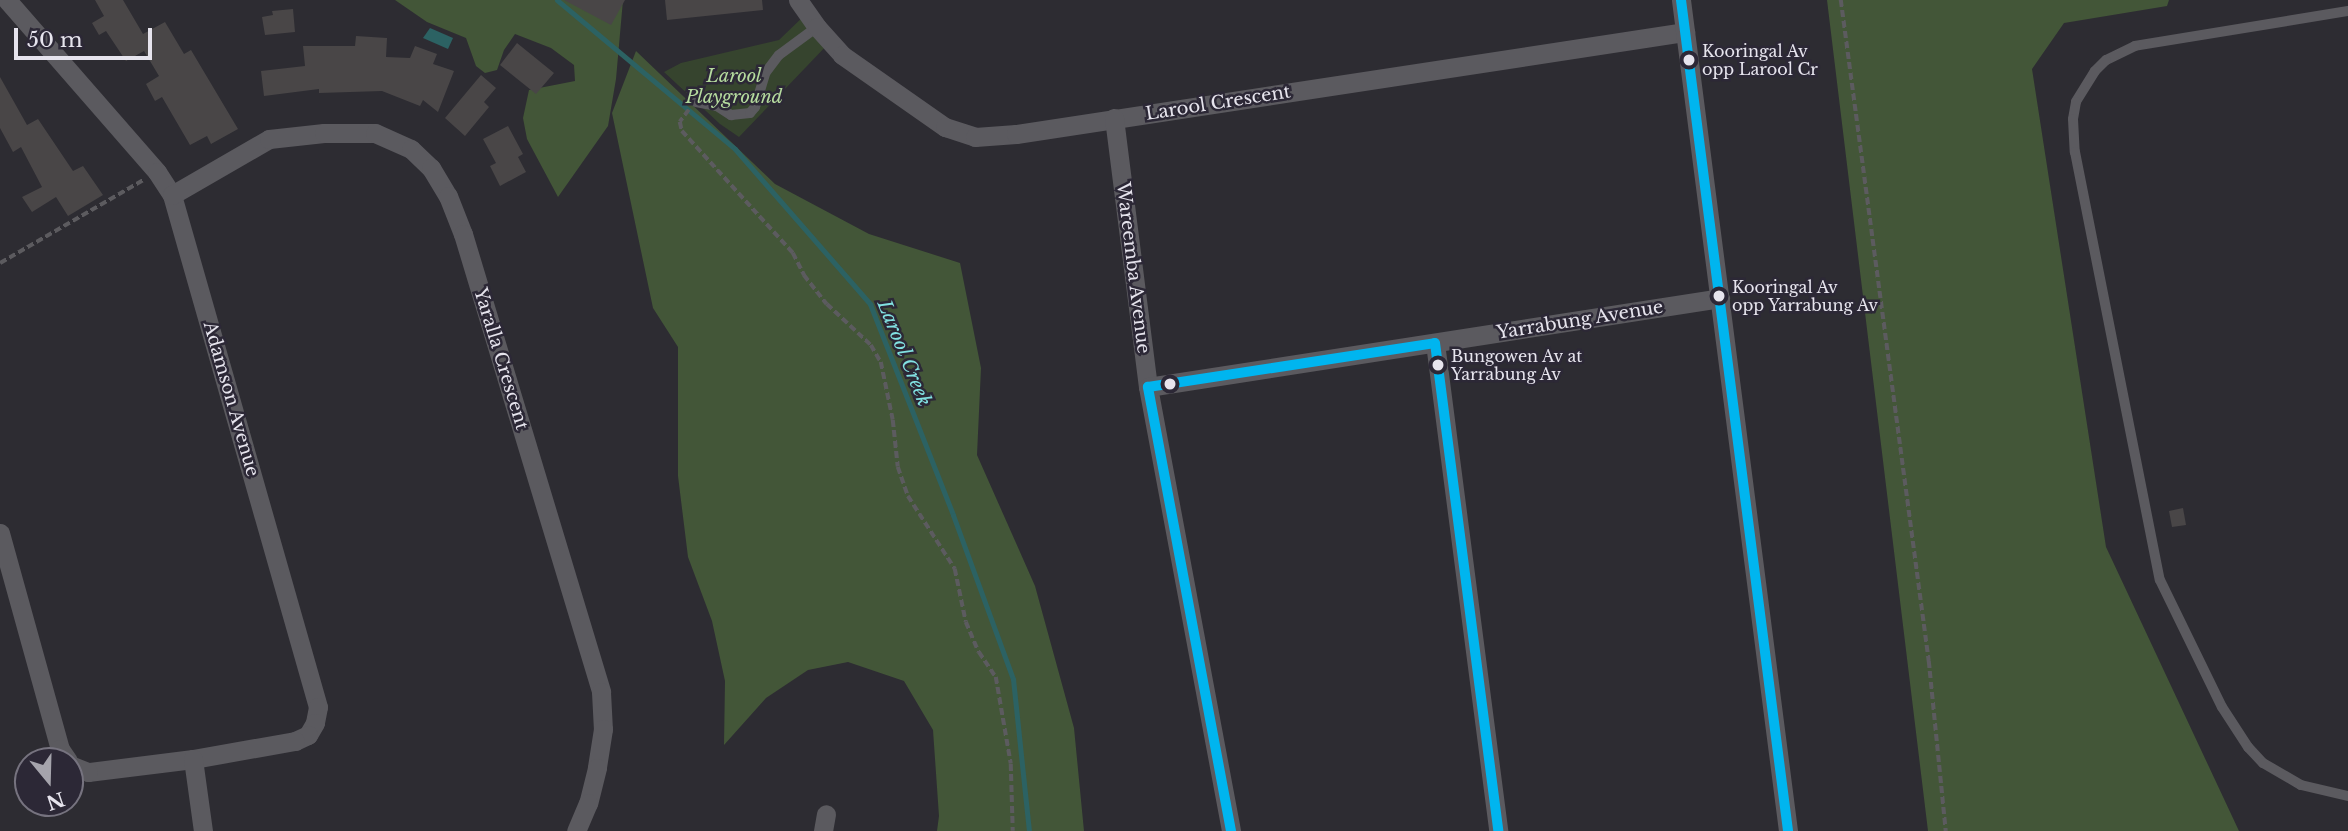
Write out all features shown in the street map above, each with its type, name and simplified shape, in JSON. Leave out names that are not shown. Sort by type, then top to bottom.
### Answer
[{"type":"street","name":"Adamson Avenue","points":[[7,0],[157,173],[172,195],[318,707],[315,723],[308,735],[295,741],[193,759],[88,772],[84,770]]},
{"type":"street","name":"Larool Crescent","points":[[798,0],[842,55],[945,127],[975,137],[1685,32]]},
{"type":"street","points":[[1681,0],[1788,831]]},
{"type":"street","name":"Wareemba Avenue","points":[[1114,118],[1148,387],[1231,831]]},
{"type":"street","name":"Yaralla Crescent","points":[[172,195],[269,139],[310,134],[375,133],[411,149],[431,168],[448,196],[463,234],[601,692],[603,729],[597,768],[588,803],[576,831]]},
{"type":"street","name":"Yarrabung Avenue","points":[[1148,387],[1720,298]]},
{"type":"street","points":[[1435,343],[1498,831]]},
{"type":"street","points":[[0,533],[60,747]]},
{"type":"street","points":[[193,759],[203,831]]},
{"type":"lane","points":[[2348,11],[2135,46],[2118,53],[2095,71],[2076,102],[2073,119],[2075,152],[2160,580],[2222,707],[2249,747],[2271,769],[2301,785],[2348,796]]},
{"type":"lane","points":[[696,102],[717,106],[732,115],[750,113],[755,107],[766,72],[779,55],[817,27]]},
{"type":"path","points":[[1841,0],[1930,661],[1946,831]]},
{"type":"path","points":[[680,121],[682,131],[793,253],[804,275],[827,304],[870,345],[881,362],[893,420],[898,467],[905,486],[955,569],[966,622],[979,652],[996,677],[1011,764],[1013,831]]},
{"type":"path","points":[[0,263],[157,173]]},
{"type":"green space","points":[[395,0],[623,0],[616,79],[608,126],[558,197],[527,139],[523,118],[529,90],[575,81],[574,65],[551,48],[515,34],[504,50],[497,70],[485,73],[476,66],[466,38],[427,22]]},
{"type":"green space","points":[[1827,0],[2169,0],[2167,6],[2064,23],[2032,69],[2106,547],[2239,831],[1928,831]]},
{"type":"green space","name":"Larool Playground","points":[[807,13],[829,43],[739,137],[720,124],[664,72],[681,63],[779,40]]},
{"type":"green space","points":[[636,51],[775,184],[869,234],[960,263],[981,368],[977,455],[1035,586],[1074,728],[1084,831],[937,831],[939,816],[933,730],[904,681],[848,662],[808,670],[766,698],[724,745],[725,681],[712,621],[688,557],[678,476],[678,347],[653,308],[612,113]]},
{"type":"water","points":[[430,28],[453,38],[448,49],[423,38]]},
{"type":"building","points":[[95,0],[123,0],[143,34],[165,22],[184,54],[191,50],[238,129],[211,144],[207,136],[190,145],[162,97],[155,101],[146,84],[159,76],[144,51],[126,61],[106,31],[99,35],[92,23],[104,16]]},
{"type":"building","points":[[564,0],[625,0],[611,25]]},
{"type":"building","points":[[665,0],[762,0],[763,10],[667,20]]},
{"type":"building","points":[[293,9],[295,32],[265,35],[262,17],[273,15],[272,11]]},
{"type":"building","points":[[356,36],[387,38],[386,57],[410,58],[415,46],[437,54],[433,64],[454,71],[438,112],[423,100],[420,106],[382,91],[319,93],[319,89],[264,96],[261,71],[305,66],[303,46],[355,46]]},
{"type":"building","points":[[517,43],[554,73],[536,94],[500,65]]},
{"type":"building","points":[[481,75],[496,88],[484,102],[489,107],[465,136],[445,118]]},
{"type":"building","points":[[0,77],[27,125],[38,119],[73,171],[83,166],[103,195],[68,216],[56,197],[32,212],[22,197],[42,187],[21,147],[13,152],[0,128]]},
{"type":"building","points":[[508,126],[523,154],[518,157],[526,172],[500,186],[490,166],[496,163],[483,139]]},
{"type":"building","points":[[2183,508],[2186,525],[2172,527],[2169,511]]},
{"type":"waterway","name":"Larool Creek","points":[[557,0],[735,149],[870,304],[953,515],[1013,679],[1029,831]]},
{"type":"transit line","points":[[1681,0],[1788,831]]},
{"type":"transit line","points":[[1231,831],[1148,387],[1435,343],[1498,831]]},
{"type":"place","name":"Kooringal Av opp Larool Cr","points":[[1689,60]]},
{"type":"place","name":"Kooringal Av opp Yarrabung Av","points":[[1719,296]]},
{"type":"place","name":"Bungowen Av at Yarrabung Av","points":[[1438,365]]}]
